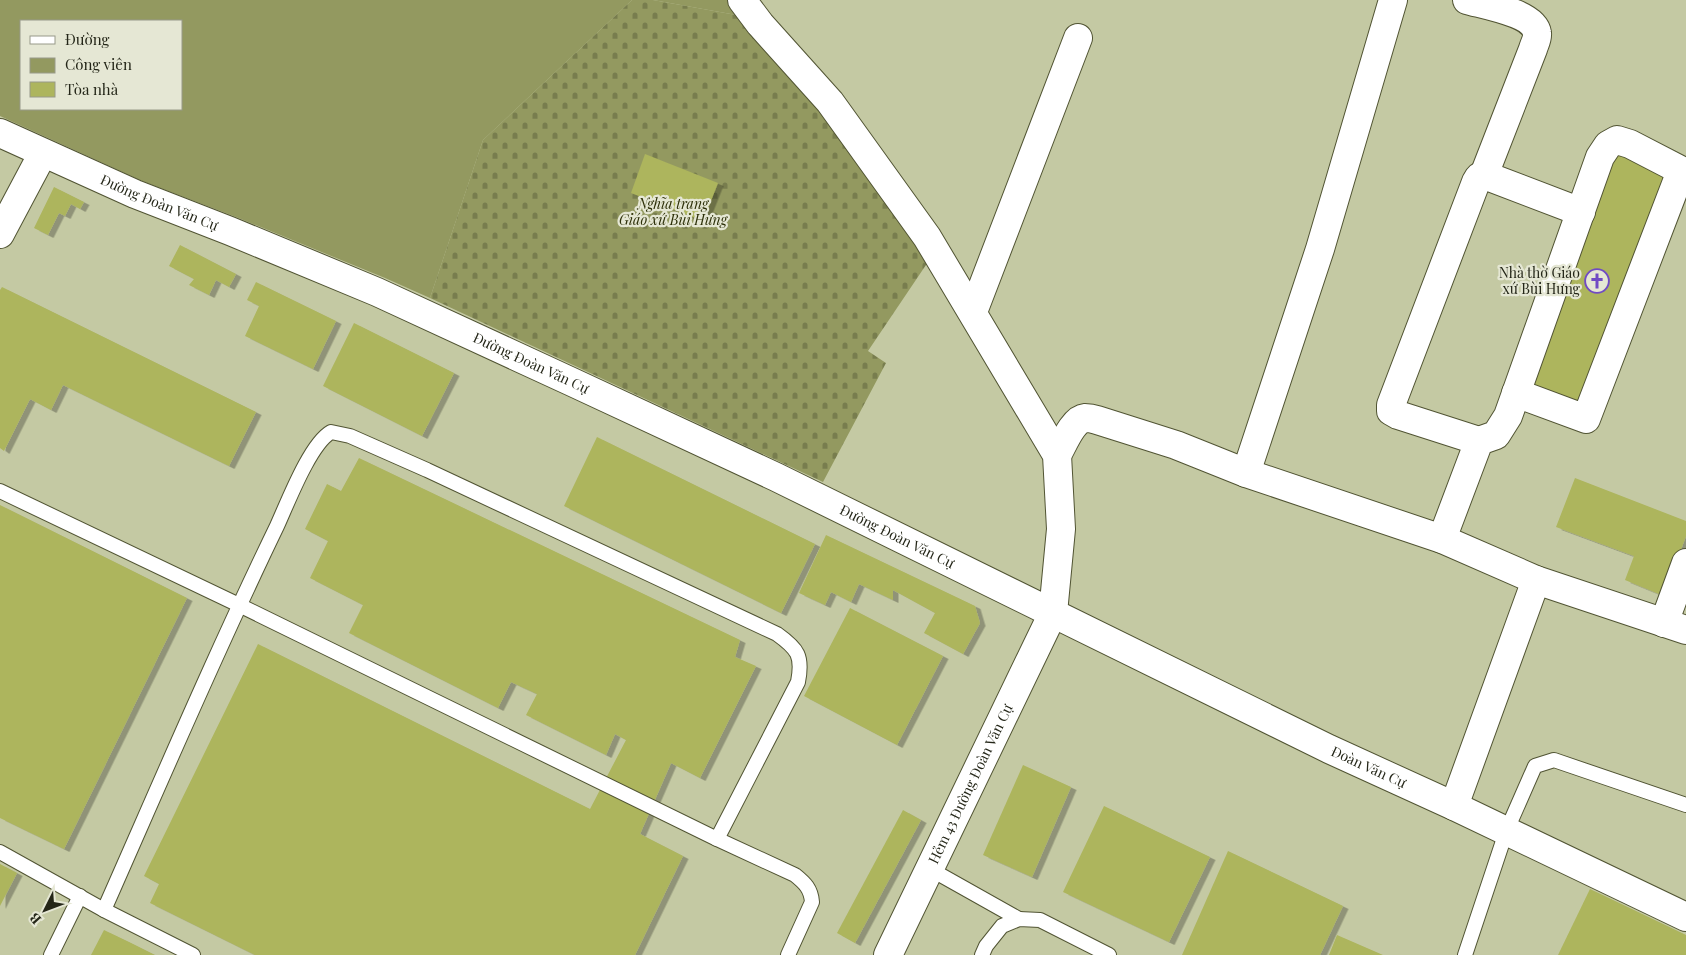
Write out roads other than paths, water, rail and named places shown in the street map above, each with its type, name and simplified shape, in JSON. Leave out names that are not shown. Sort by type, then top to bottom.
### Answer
[{"type":"street","points":[[742,0],[760,24],[830,102],[927,237],[1057,455],[1061,529],[1053,613]]},
{"type":"street","points":[[1246,472],[1320,248],[1393,0]]},
{"type":"street","points":[[1467,0],[1518,14],[1534,26],[1537,34],[1533,49],[1484,175],[1479,177],[1469,197],[1391,405],[1391,411],[1398,415],[1479,441],[1496,435],[1508,416],[1516,392],[1581,212],[1600,157],[1608,145],[1617,140],[1630,144],[1684,172],[1586,419],[1516,392]]},
{"type":"street","points":[[973,312],[1078,38]]},
{"type":"street","name":"Đường Đoàn Văn Cự","points":[[0,133],[135,194],[377,292],[776,477],[1053,613]]},
{"type":"street","points":[[0,234],[43,153]]},
{"type":"street","points":[[1484,175],[1581,212]]},
{"type":"street","points":[[1057,455],[1074,425],[1085,418],[1097,420],[1176,445],[1246,472],[1442,539],[1536,580],[1675,626],[1686,563]]},
{"type":"street","points":[[1442,539],[1479,441]]},
{"type":"street","points":[[1454,806],[1536,580]]},
{"type":"street","name":"Đoàn Văn Cự","points":[[1053,613],[1329,749],[1454,806],[1686,917]]},
{"type":"street","name":"Hẻm 43 Đường Đoàn Văn Cự","points":[[888,955],[1053,613]]},
{"type":"lane","points":[[104,910],[239,605],[315,448],[324,436],[331,432],[350,436],[418,466],[777,634],[794,647],[799,654],[800,669],[798,682],[717,839]]},
{"type":"lane","points":[[0,491],[239,605],[717,839],[795,874],[806,883],[812,902],[788,955]]},
{"type":"lane","points":[[1465,955],[1506,832],[1535,766],[1554,760],[1686,806]]},
{"type":"lane","points":[[0,852],[104,910],[193,955]]},
{"type":"lane","points":[[930,869],[1019,919]]},
{"type":"lane","points":[[51,955],[80,896]]},
{"type":"lane","points":[[982,955],[986,946],[1002,926],[1019,919],[1040,920],[1107,955]]},
{"type":"place","name":"Nhà thờ Giáo xứ Bùi Hưng","points":[[1597,281]]},
{"type":"park label","name":"Nghĩa trang Giáo xứ Bùi Hưng","points":[[673,212]]}]
